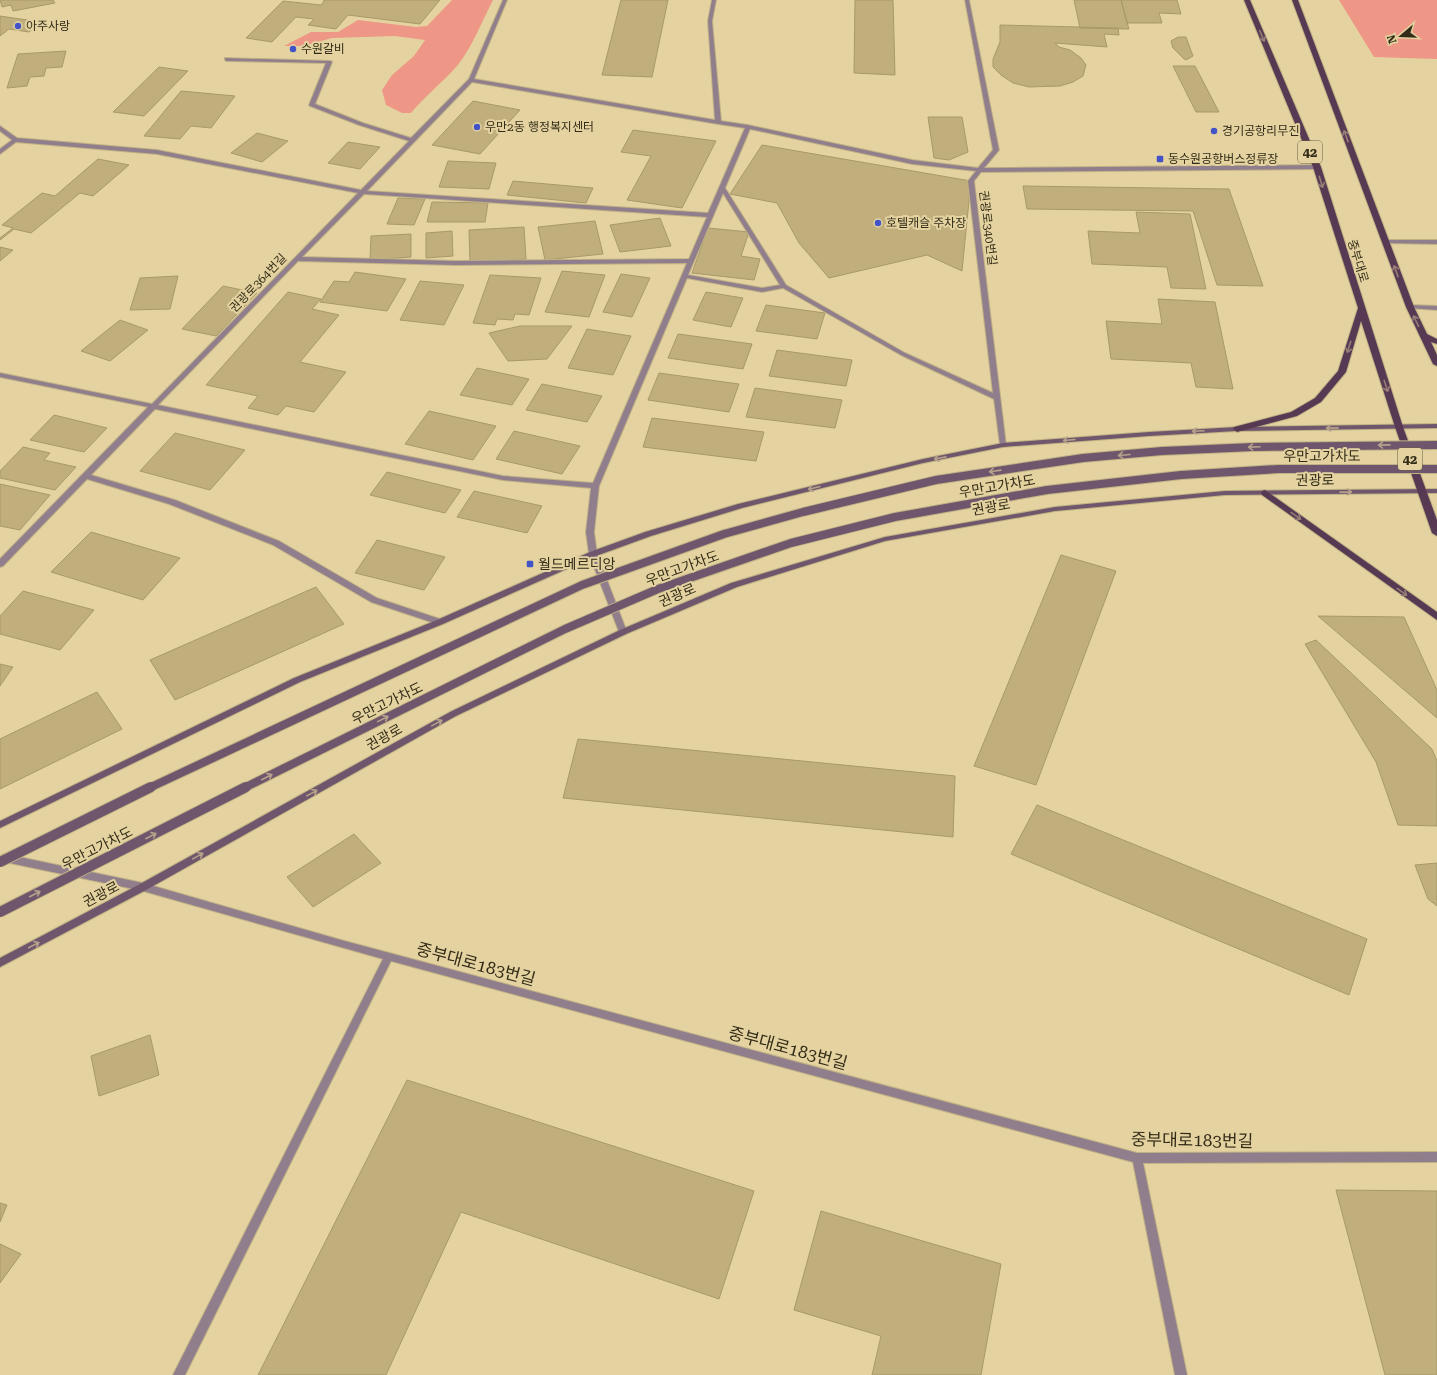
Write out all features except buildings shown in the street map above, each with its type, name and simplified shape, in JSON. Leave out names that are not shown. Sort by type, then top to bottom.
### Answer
[{"type":"main road","name":"중부대로","points":[[1247,0],[1316,167],[1398,427],[1437,533]]},
{"type":"main road","points":[[1295,0],[1410,307],[1437,364]]},
{"type":"main road","points":[[1237,429],[1294,414],[1318,400],[1342,372],[1361,309]]},
{"type":"main road","points":[[1423,335],[1437,342]]},
{"type":"main road","points":[[1265,493],[1437,617]]},
{"type":"street","name":"권광로364번길","points":[[0,564],[471,80],[505,0]]},
{"type":"street","points":[[714,0],[710,21],[718,122]]},
{"type":"street","name":"권광로340번길","points":[[967,0],[996,150],[971,180],[1004,445]]},
{"type":"street","points":[[228,59],[328,62],[312,105],[361,124],[412,140]]},
{"type":"street","points":[[471,80],[748,127],[912,162],[979,170],[1316,167]]},
{"type":"street","points":[[623,632],[593,554],[590,532],[595,486],[748,127]]},
{"type":"street","points":[[0,128],[15,140],[157,152],[304,179],[362,192],[710,215]]},
{"type":"street","points":[[0,152],[15,140]]},
{"type":"street","points":[[722,188],[784,286],[903,354],[998,398]]},
{"type":"street","points":[[1385,242],[1437,242]]},
{"type":"street","points":[[296,260],[456,263],[690,262]]},
{"type":"street","points":[[684,276],[762,290],[784,286]]},
{"type":"street","points":[[1410,307],[1437,308]]},
{"type":"street","points":[[0,374],[503,478],[595,486]]},
{"type":"street","points":[[0,825],[297,680],[440,622],[593,554],[648,534],[741,506],[923,462],[1004,445],[1237,429],[1437,426]]},
{"type":"street","name":"우만고가차도","points":[[0,862],[172,777],[582,585],[724,534],[803,512],[936,480],[1083,458],[1253,447],[1437,445]]},
{"type":"street","name":"우만고가차도","points":[[0,912],[565,629],[658,589],[791,544],[895,517],[1046,490],[1181,475],[1278,469],[1437,469]]},
{"type":"street","points":[[86,476],[172,502],[276,543],[374,600],[440,622]]},
{"type":"street","name":"권광로","points":[[0,963],[143,887],[453,714],[623,632],[734,585],[885,539],[1055,509],[1225,493],[1437,491]]},
{"type":"street","name":"중부대로183번길","points":[[0,857],[143,887],[389,957],[1137,1158],[1437,1157]]},
{"type":"street","points":[[178,1375],[389,957]]},
{"type":"street","points":[[1137,1158],[1182,1375]]},
{"type":"shaded area","points":[[452,0],[493,0],[472,43],[457,66],[411,113],[402,113],[386,105],[382,90],[392,75],[414,56],[425,40],[395,36],[332,38],[303,46],[284,46],[311,32],[338,32],[358,20],[416,27],[427,26]]},
{"type":"shaded area","points":[[1339,0],[1437,0],[1437,59],[1374,57]]},
{"type":"place","name":"아주사랑","points":[[18,26]]},
{"type":"place","name":"수원갈비","points":[[293,49]]},
{"type":"place","name":"우만2동 행정복지센터","points":[[477,127]]},
{"type":"place","name":"경기공항리무진","points":[[1214,131]]},
{"type":"place","name":"동수원공항버스정류장","points":[[1160,159]]},
{"type":"place","name":"호텔캐슬 주차장","points":[[878,223]]},
{"type":"place","name":"월드메르디앙","points":[[530,564]]}]
